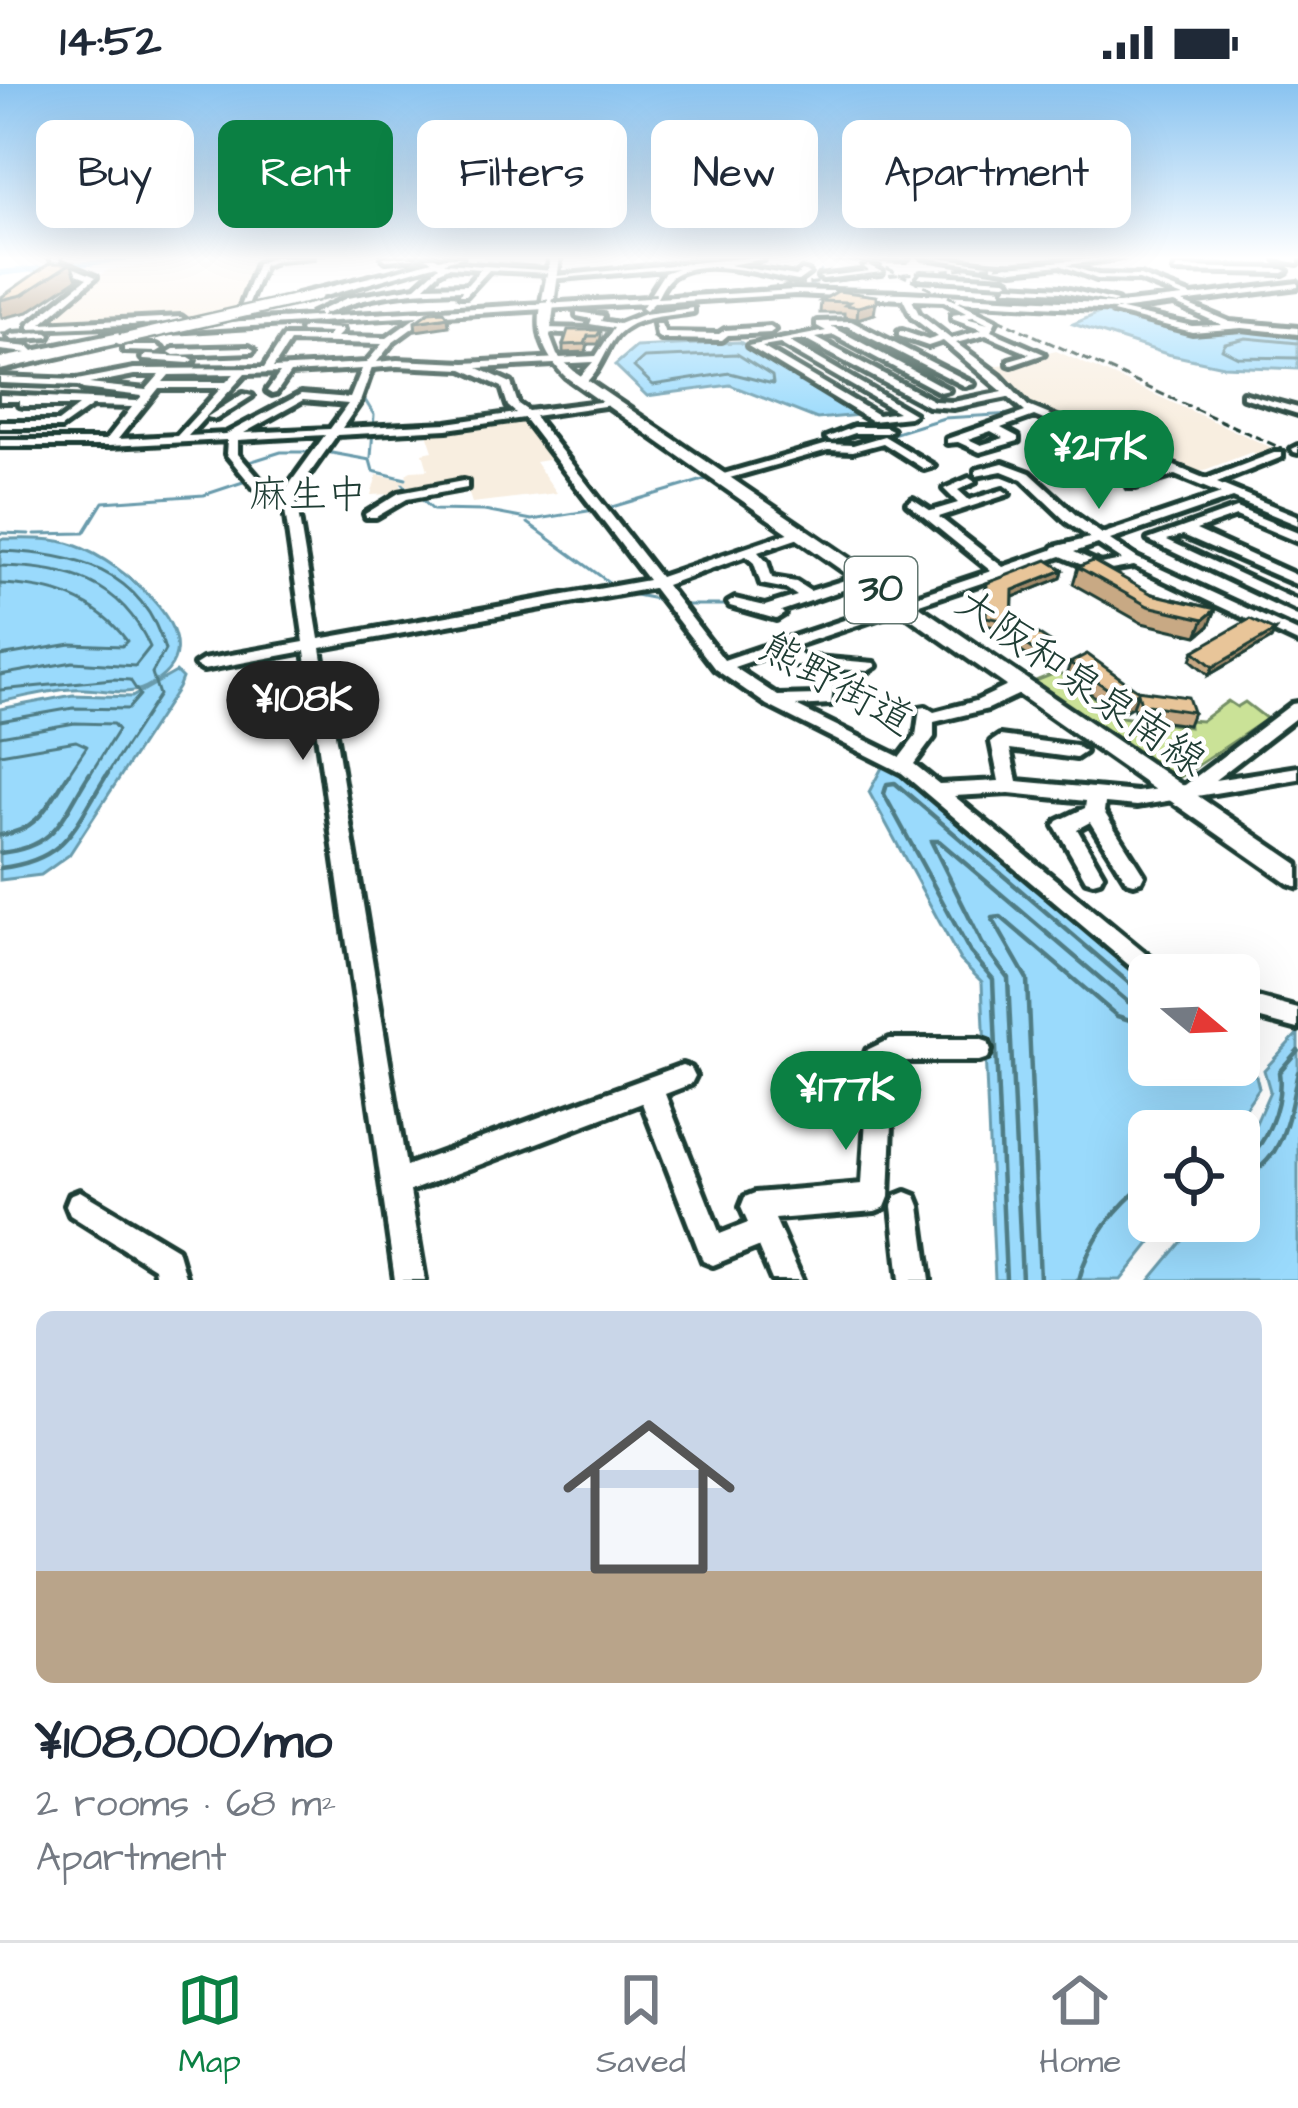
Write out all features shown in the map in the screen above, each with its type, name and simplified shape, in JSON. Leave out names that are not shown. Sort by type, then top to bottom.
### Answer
[{"type":"main road","points":[[0,365],[121,346],[255,313]]},
{"type":"main road","name":"大阪和泉泉南線","points":[[546,313],[544,331],[556,361],[580,381],[1298,877]]},
{"type":"street","points":[[47,313],[30,326],[222,325],[418,313]]},
{"type":"street","points":[[0,365],[178,331],[240,313]]},
{"type":"street","points":[[267,370],[290,338],[310,320],[329,313]]},
{"type":"street","points":[[410,1280],[289,494],[355,402],[368,368],[389,341],[429,313]]},
{"type":"street","points":[[573,313],[621,328]]},
{"type":"street","points":[[638,318],[642,313]]},
{"type":"street","points":[[580,381],[599,368],[599,359],[621,328],[638,318],[672,313]]},
{"type":"street","points":[[914,313],[1034,413],[1298,521]]},
{"type":"street","points":[[967,313],[955,317],[1039,354],[1012,362]]},
{"type":"street","points":[[902,334],[928,343],[986,330],[993,323],[971,313]]},
{"type":"street","points":[[1129,313],[1192,329],[1298,328]]},
{"type":"street","points":[[1206,313],[1244,326]]},
{"type":"street","points":[[887,401],[944,390],[969,384],[848,323],[820,324],[944,390]]},
{"type":"street","points":[[222,325],[224,330],[290,338],[389,341]]},
{"type":"street","points":[[0,365],[163,326],[178,331]]},
{"type":"street","points":[[544,331],[658,326],[661,336],[722,337],[770,330]]},
{"type":"street","points":[[134,372],[178,331]]},
{"type":"street","points":[[782,341],[908,414],[876,419],[754,346],[782,341],[807,337],[835,332]]},
{"type":"street","points":[[14,337],[78,333],[100,340]]},
{"type":"street","points":[[807,337],[944,406],[1007,394]]},
{"type":"street","points":[[154,352],[249,350],[290,338]]},
{"type":"street","points":[[303,370],[350,339]]},
{"type":"street","points":[[121,346],[244,370],[599,359]]},
{"type":"street","points":[[154,352],[188,346]]},
{"type":"street","points":[[0,347],[42,352]]},
{"type":"street","points":[[77,383],[134,372],[228,366],[249,350]]},
{"type":"street","points":[[935,352],[963,352]]},
{"type":"street","points":[[805,376],[916,356]]},
{"type":"street","name":"熊野街道","points":[[465,366],[507,385],[513,406],[528,416],[721,666],[773,700],[902,766],[1130,954]]},
{"type":"street","points":[[197,425],[244,370]]},
{"type":"street","points":[[272,391],[287,370]]},
{"type":"street","points":[[109,443],[166,371]]},
{"type":"street","points":[[0,380],[151,389],[230,385]]},
{"type":"street","points":[[1247,395],[1298,411]]},
{"type":"street","points":[[182,436],[247,396]]},
{"type":"street","points":[[231,437],[301,397],[355,402]]},
{"type":"street","points":[[0,398],[29,398],[24,403],[137,404]]},
{"type":"street","points":[[0,425],[62,425],[89,403]]},
{"type":"street","points":[[0,443],[109,443],[334,431],[528,416],[611,403]]},
{"type":"street","points":[[992,428],[1014,439],[980,449],[956,440],[1034,413]]},
{"type":"street","points":[[719,477],[854,430],[886,430]]},
{"type":"street","points":[[818,431],[830,442],[854,448],[884,439],[928,466]]},
{"type":"street","points":[[231,437],[236,462],[258,485],[289,494]]},
{"type":"street","points":[[1206,484],[1278,455]]},
{"type":"street","points":[[966,504],[950,489],[1003,467],[1026,476],[1132,562],[1298,638]]},
{"type":"street","points":[[1132,484],[1175,471]]},
{"type":"street","points":[[371,514],[403,496],[463,485]]},
{"type":"street","points":[[928,516],[1003,494]]},
{"type":"street","points":[[721,666],[1233,494]]},
{"type":"street","points":[[913,503],[1001,572]]},
{"type":"street","points":[[1298,538],[1237,512],[1155,540],[1298,607]]},
{"type":"street","points":[[1184,530],[1296,579]]},
{"type":"street","points":[[203,665],[657,583],[800,533]]},
{"type":"street","points":[[1059,550],[1099,568],[1132,562]]},
{"type":"street","points":[[748,551],[760,562],[766,581],[791,585],[809,597]]},
{"type":"street","points":[[776,615],[809,597],[864,578]]},
{"type":"street","points":[[1245,614],[1296,579]]},
{"type":"street","points":[[735,603],[776,615],[803,640]]},
{"type":"street","points":[[782,647],[800,662],[868,666]]},
{"type":"street","points":[[773,700],[825,700],[827,664]]},
{"type":"street","points":[[902,766],[925,737],[931,714],[982,705],[1022,686]]},
{"type":"street","points":[[1182,793],[1298,708]]},
{"type":"street","points":[[1009,787],[1000,742],[1076,752]]},
{"type":"street","points":[[935,791],[1009,787],[1095,803],[1298,772]]},
{"type":"street","points":[[1093,874],[1065,826],[1095,803]]},
{"type":"street","points":[[1095,803],[1133,875]]},
{"type":"street","points":[[1260,1009],[1298,1019]]},
{"type":"street","points":[[787,1280],[755,1207],[875,1197],[880,1100],[876,1058],[890,1050],[979,1050]]},
{"type":"street","points":[[396,1183],[682,1076]]},
{"type":"street","points":[[650,1089],[713,1251],[764,1230]]},
{"type":"street","points":[[80,1204],[166,1259],[171,1280]]},
{"type":"street","points":[[906,1206],[915,1280]]},
{"type":"shaded area","points":[[50,313],[222,313],[203,317],[40,323]]},
{"type":"shaded area","points":[[1056,351],[1279,451],[1263,458],[1252,452],[1199,472],[1211,479],[1204,481],[1027,407],[988,368]]},
{"type":"shaded area","points":[[530,419],[559,458],[535,462],[557,493],[472,503],[465,483],[417,491],[402,483],[400,489],[407,493],[371,495],[377,475],[408,480],[406,474],[411,471],[428,470],[423,453],[433,451],[426,430]]},
{"type":"green space","points":[[1058,672],[1122,717],[1189,727],[1188,720],[1201,721],[1228,701],[1237,707],[1245,702],[1267,719],[1176,780],[1033,682]]},
{"type":"water","points":[[1099,313],[1118,313],[1190,330],[1244,326],[1298,332],[1298,369],[1223,366],[1073,324]]},
{"type":"water","points":[[740,342],[860,415],[817,419],[730,385],[647,396],[615,365],[636,347]]},
{"type":"water","points":[[0,539],[65,542],[117,568],[159,607],[172,628],[176,650],[169,670],[138,690],[64,690],[0,702]]},
{"type":"water","points":[[176,672],[182,678],[178,688],[69,855],[41,875],[0,880],[0,709],[73,695],[132,697]]},
{"type":"water","points":[[886,760],[1128,966],[1128,1086],[1258,1086],[1244,1110],[1128,1110],[1128,1242],[1151,1242],[1121,1280],[995,1280],[982,982],[960,960],[869,792]]},
{"type":"water","points":[[1298,1033],[1298,1280],[1150,1280],[1182,1242],[1260,1242],[1260,1114],[1270,1091],[1264,1070]]},
{"type":"building","points":[[428,313],[448,317],[415,322]]},
{"type":"building","points":[[568,330],[601,330],[597,336],[588,336],[585,344],[563,345]]},
{"type":"building","points":[[1047,560],[1063,570],[1013,590],[1012,622],[986,617],[987,583]]},
{"type":"building","points":[[1093,561],[1152,594],[1216,609],[1204,619],[1148,606],[1078,567]]},
{"type":"building","points":[[1250,619],[1275,631],[1213,667],[1194,651]]},
{"type":"building","points":[[1018,621],[1053,644],[1035,651],[1000,627]]},
{"type":"building","points":[[1087,654],[1137,690],[1188,697],[1193,712],[1141,704],[1138,693],[1124,700],[1070,663]]},
{"type":"waterway","points":[[362,395],[374,415],[371,457]]},
{"type":"waterway","points":[[886,436],[944,418],[1013,414]]},
{"type":"waterway","points":[[1029,418],[1040,421]]},
{"type":"waterway","points":[[243,464],[281,452],[315,452]]},
{"type":"waterway","points":[[326,452],[370,460],[373,471],[406,479]]},
{"type":"waterway","points":[[605,509],[710,478]]},
{"type":"waterway","points":[[35,534],[84,533],[103,502],[204,495],[246,481]]},
{"type":"waterway","points":[[403,484],[411,492]]},
{"type":"waterway","points":[[419,497],[433,510],[484,511],[532,520],[594,510]]},
{"type":"waterway","points":[[528,523],[614,586]]},
{"type":"waterway","points":[[0,533],[29,534]]},
{"type":"waterway","points":[[625,593],[662,600]]},
{"type":"waterway","points":[[681,605],[731,605]]},
{"type":"railway","points":[[0,334],[351,313]]},
{"type":"railway","points":[[984,313],[1298,456]]},
{"type":"district","name":"麻生中","points":[[308,496]]}]
